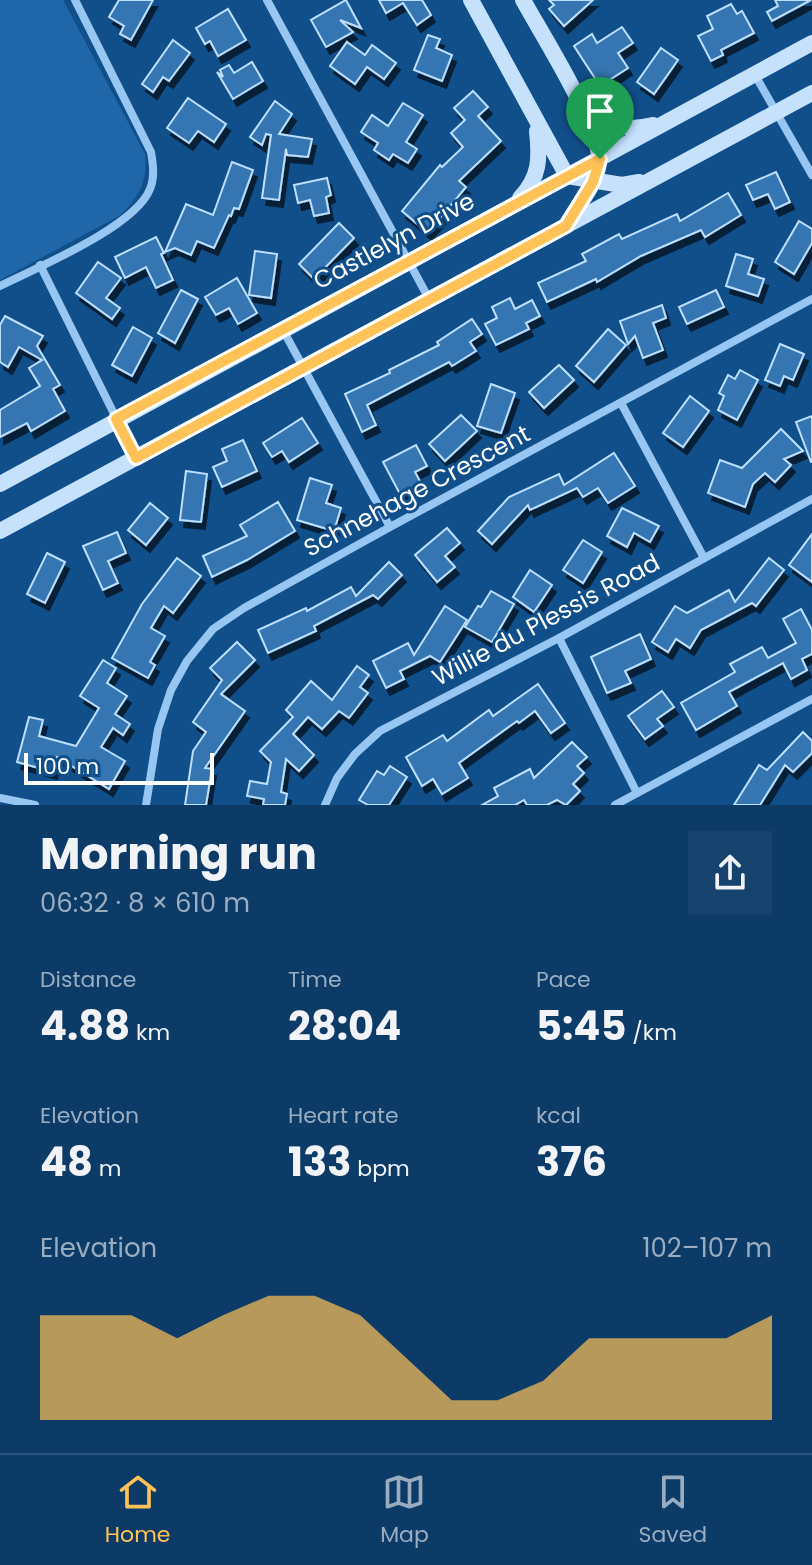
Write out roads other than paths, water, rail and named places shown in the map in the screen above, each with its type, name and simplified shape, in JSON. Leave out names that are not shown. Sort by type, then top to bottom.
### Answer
[{"type":"street","points":[[0,286],[122,222],[140,205],[151,188],[154,168],[151,152],[75,0]]},
{"type":"street","points":[[267,0],[429,300]]},
{"type":"street","points":[[471,0],[567,176],[622,185],[652,179]]},
{"type":"street","points":[[523,0],[574,89],[600,159],[593,182],[566,226]]},
{"type":"street","name":"Castlelyn Drive","points":[[0,484],[812,43]]},
{"type":"street","points":[[755,75],[812,175]]},
{"type":"street","points":[[574,89],[594,113],[622,128],[632,129],[673,120]]},
{"type":"street","points":[[0,531],[812,93]]},
{"type":"street","points":[[514,204],[537,174],[540,154],[536,122]]},
{"type":"street","points":[[621,147],[615,164],[618,171],[633,183]]},
{"type":"street","points":[[40,265],[136,458]]},
{"type":"street","name":"Schnehage Crescent","points":[[146,805],[158,729],[171,690],[187,661],[213,629],[244,608],[390,527],[812,299]]},
{"type":"street","points":[[283,329],[390,527]]},
{"type":"street","points":[[621,403],[704,558]]},
{"type":"street","name":"Willie du Plessis Road","points":[[325,805],[337,778],[355,754],[380,731],[559,638],[812,499]]},
{"type":"street","points":[[559,638],[637,793]]},
{"type":"street","points":[[615,805],[812,699]]},
{"type":"street","points":[[0,798],[35,805]]}]
